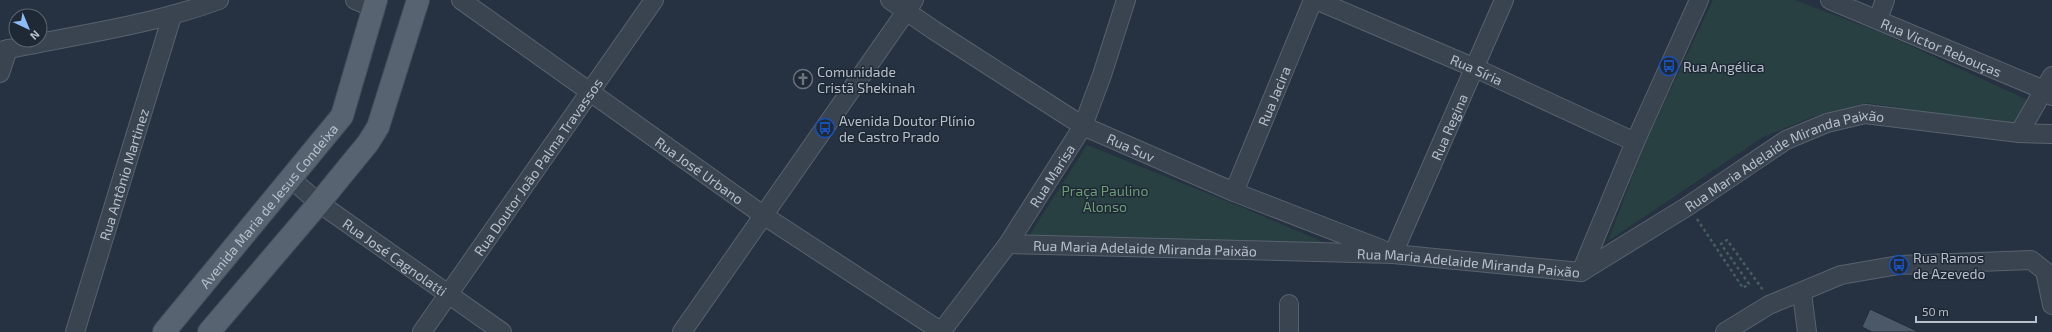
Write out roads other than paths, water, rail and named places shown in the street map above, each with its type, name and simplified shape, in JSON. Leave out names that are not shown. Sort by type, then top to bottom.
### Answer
[{"type":"main road","points":[[209,332],[368,143],[378,127],[418,0]]},
{"type":"main road","name":"Avenida Maria de Jesus Condeixa","points":[[164,332],[342,116],[368,2]]},
{"type":"street","name":"Rua José Urbano","points":[[461,0],[591,91],[763,215],[942,332]]},
{"type":"street","name":"Rua Doutor João Palma Travassos","points":[[422,332],[654,0]]},
{"type":"street","name":"Rua Suv","points":[[890,0],[910,6],[1083,126],[1234,192],[1393,254]]},
{"type":"street","name":"Rua Marisa","points":[[942,332],[1008,244],[1083,126],[1102,75],[1126,0]]},
{"type":"street","name":"Rua Síria","points":[[1315,0],[1475,68],[1635,142]]},
{"type":"street","name":"Rua Jacira","points":[[1234,192],[1315,0]]},
{"type":"street","name":"Rua Regina","points":[[1393,254],[1504,0]]},
{"type":"street","points":[[1581,272],[1635,142],[1699,0]]},
{"type":"street","name":"Rua Victor Rebouças","points":[[1830,0],[2049,87]]},
{"type":"street","points":[[1878,19],[1885,0]]},
{"type":"street","points":[[0,73],[4,50],[172,16],[212,1]]},
{"type":"street","points":[[682,332],[910,6]]},
{"type":"street","name":"Rua Antônio Martinez","points":[[75,332],[172,16]]},
{"type":"street","points":[[2019,133],[2049,87]]},
{"type":"street","name":"Rua Maria Adelaide Miranda Paixão","points":[[1008,244],[1393,254],[1581,272],[1688,206],[1786,140],[1826,123],[1865,114],[2019,133],[2052,134]]},
{"type":"street","name":"Rua José Cagnolatti","points":[[291,179],[319,203],[502,332]]},
{"type":"street","points":[[1725,332],[1769,305],[1802,293],[1841,275],[1899,265],[2031,260],[2045,272],[2052,305]]},
{"type":"street","points":[[1802,293],[1807,332]]},
{"type":"street","points":[[1289,304],[1289,332]]},
{"type":"place","name":"Rua Angélica","points":[[1669,66]]},
{"type":"place","name":"Comunidade Cristã Shekinah","points":[[803,79]]},
{"type":"place","name":"Avenida Doutor Plínio de Castro Prado","points":[[825,128]]},
{"type":"place","name":"Rua Ramos de Azevedo","points":[[1899,265]]},
{"type":"park label","name":"Praça Paulino Alonso","points":[[1105,198]]}]
